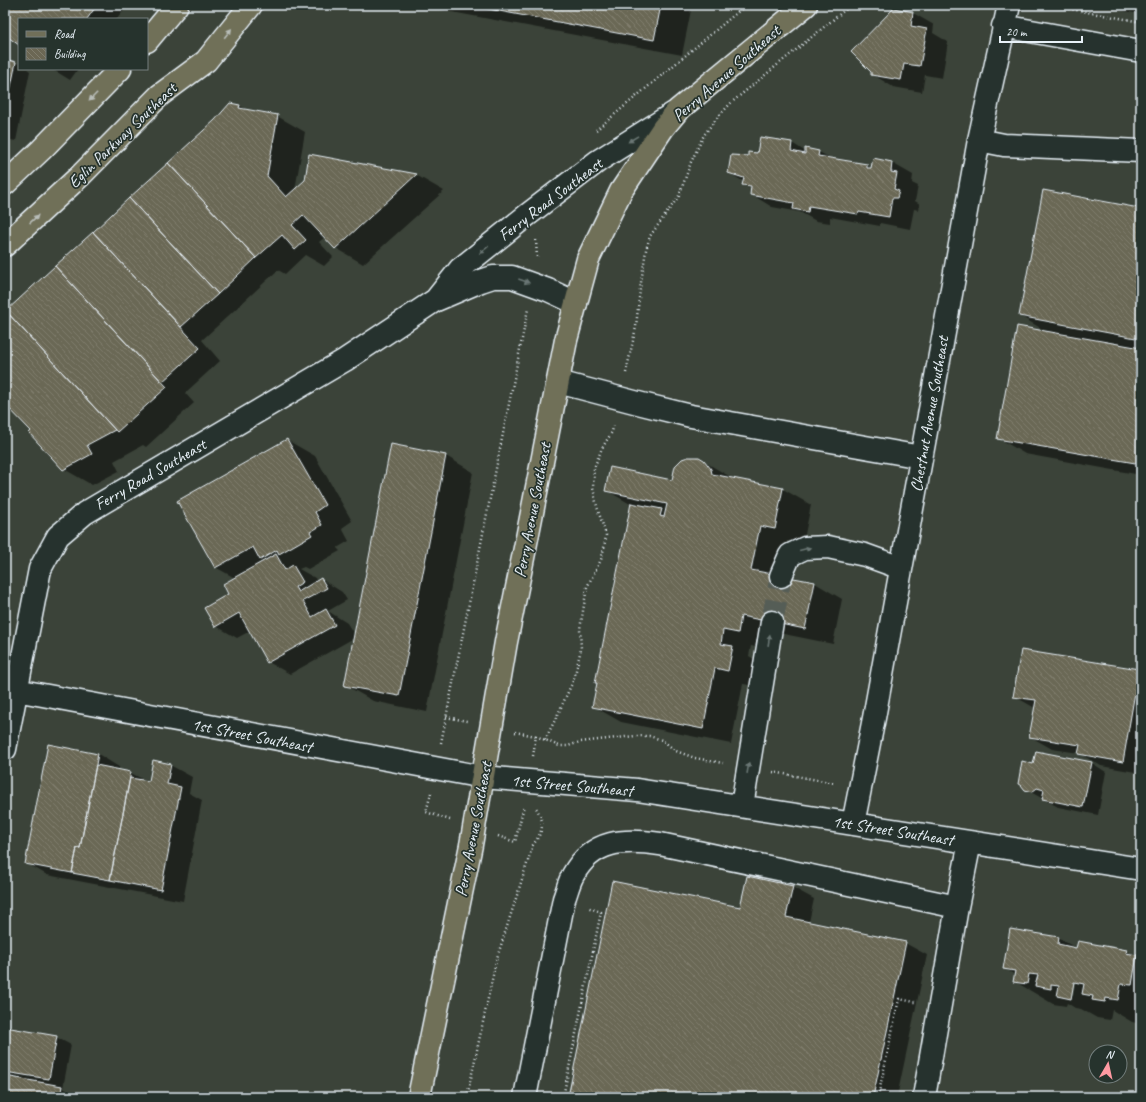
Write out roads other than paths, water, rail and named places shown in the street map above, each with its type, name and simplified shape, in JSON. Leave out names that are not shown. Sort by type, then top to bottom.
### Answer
[{"type":"main road","points":[[148,40],[177,5]]},
{"type":"main road","name":"Eglin Parkway Southeast","points":[[8,237],[81,175],[160,94],[206,61],[251,5]]},
{"type":"main road","name":"Perry Avenue Southeast","points":[[419,1097],[471,845],[506,642],[566,340],[588,259],[621,191],[663,128],[678,110],[806,5]]},
{"type":"main road","points":[[5,184],[41,150],[119,70]]},
{"type":"street","name":"Chestnut Avenue Southeast","points":[[853,824],[979,140],[1003,26],[1009,5]]},
{"type":"street","points":[[1003,26],[1141,51]]},
{"type":"street","name":"Ferry Road Southeast","points":[[434,301],[460,270],[522,219],[598,161],[678,110]]},
{"type":"street","points":[[979,140],[1004,145],[1141,151]]},
{"type":"street","name":"Ferry Road Southeast","points":[[5,749],[11,690],[40,569],[58,536],[85,513],[345,360],[434,301],[493,277],[512,277],[548,290],[576,303]]},
{"type":"street","points":[[558,382],[691,416],[921,457]]},
{"type":"street","points":[[781,576],[790,555],[805,548],[828,547],[865,555],[901,568]]},
{"type":"street","points":[[742,806],[772,622]]},
{"type":"street","name":"1st Street Southeast","points":[[11,690],[483,777],[637,790],[1141,869]]},
{"type":"street","points":[[525,1097],[564,899],[573,875],[583,861],[598,848],[618,842],[639,841],[660,844],[957,907]]},
{"type":"street","points":[[924,1097],[957,907],[970,842]]},
{"type":"tunnel","points":[[772,622],[781,576]]}]
